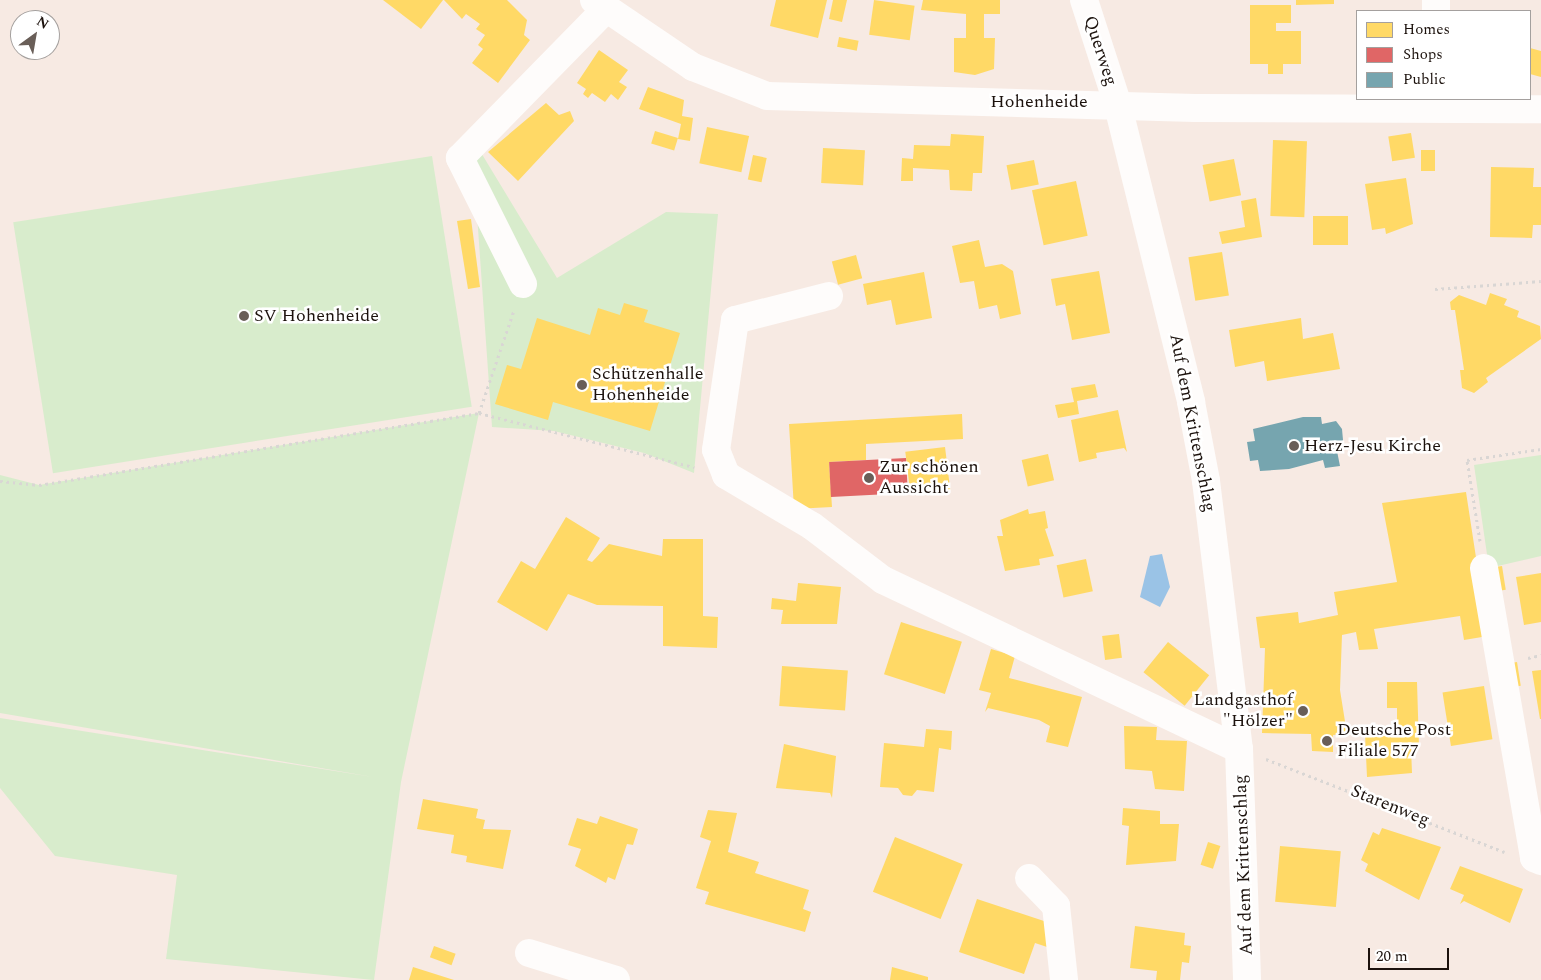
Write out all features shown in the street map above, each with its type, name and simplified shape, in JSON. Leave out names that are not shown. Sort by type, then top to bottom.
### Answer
[{"type":"street","name":"Querweg","points":[[1084,0],[1117,102]]},
{"type":"street","name":"Hohenheide","points":[[600,4],[693,67],[768,96],[818,100],[1117,102],[1195,108],[1437,104],[1541,109]]},
{"type":"street","points":[[523,284],[460,158],[600,4]]},
{"type":"street","name":"Auf dem Krittenschlag","points":[[1117,102],[1191,402],[1226,612],[1239,749],[1247,980]]},
{"type":"street","points":[[726,475],[716,450],[736,320],[829,296]]},
{"type":"street","name":"Auf dem Krittenschlag","points":[[726,475],[812,526],[883,580],[1239,749]]},
{"type":"street","points":[[1484,568],[1538,860]]},
{"type":"street","points":[[1029,878],[1056,906],[1064,980]]},
{"type":"street","points":[[529,953],[616,980]]},
{"type":"path","points":[[1435,289],[1541,281]]},
{"type":"path","points":[[479,413],[523,284]]},
{"type":"path","points":[[0,482],[39,484],[479,413],[726,475]]},
{"type":"path","points":[[1484,568],[1467,460],[1541,449]]},
{"type":"path","name":"Starenweg","points":[[1239,749],[1522,859],[1538,860]]},
{"type":"green space","points":[[480,151],[557,278],[666,212],[718,214],[694,473],[644,453],[554,431],[492,427],[473,158]]},
{"type":"green space","name":"SV Hohenheide","points":[[432,156],[472,407],[53,473],[13,222]]},
{"type":"green space","points":[[479,413],[401,782],[374,980],[166,959],[177,875],[55,856],[0,788],[0,718],[373,777],[0,713],[0,475],[39,485]]},
{"type":"green space","points":[[1541,455],[1541,556],[1489,568],[1474,465]]},
{"type":"water","points":[[1162,554],[1170,587],[1160,607],[1140,597],[1150,556]]},
{"type":"building: Homes","points":[[383,0],[443,0],[421,29]]},
{"type":"building: Homes","points":[[444,0],[507,0],[527,20],[524,35],[530,40],[498,83],[472,63],[483,49],[478,45],[485,35],[476,29],[480,24],[466,14],[462,19]]},
{"type":"building: Homes","points":[[776,0],[827,0],[818,38],[770,26]]},
{"type":"building: Homes","points":[[833,0],[847,0],[842,22],[829,19]]},
{"type":"building: Homes","points":[[874,0],[915,6],[910,40],[869,35]]},
{"type":"building: Homes","points":[[923,0],[1000,0],[1000,14],[984,14],[984,38],[995,38],[994,69],[975,75],[954,72],[954,38],[966,38],[966,14],[921,10]]},
{"type":"building: Homes","points":[[1296,0],[1334,0],[1334,4],[1296,5]]},
{"type":"building: Homes","points":[[1250,5],[1291,5],[1291,23],[1276,23],[1276,31],[1301,31],[1301,64],[1283,64],[1283,74],[1268,74],[1268,64],[1250,64]]},
{"type":"building: Homes","points":[[839,37],[859,41],[857,51],[837,47]]},
{"type":"building: Homes","points":[[1531,48],[1541,51],[1541,77],[1531,74]]},
{"type":"building: Homes","points":[[599,50],[628,70],[619,82],[627,87],[618,100],[611,94],[605,102],[592,93],[588,98],[583,94],[586,89],[577,83]]},
{"type":"building: Homes","points":[[648,87],[684,100],[682,116],[693,118],[690,141],[678,139],[681,124],[639,109]]},
{"type":"building: Homes","points":[[546,103],[559,115],[570,111],[574,121],[518,181],[488,152]]},
{"type":"building: Homes","points":[[707,127],[749,136],[741,172],[699,163]]},
{"type":"building: Homes","points":[[655,131],[678,138],[674,150],[651,143]]},
{"type":"building: Homes","points":[[1411,133],[1415,158],[1392,161],[1388,137]]},
{"type":"building: Homes","points":[[951,134],[984,136],[982,173],[973,173],[972,191],[950,190],[949,170],[913,168],[913,181],[901,181],[902,158],[913,159],[914,145],[950,146]]},
{"type":"building: Homes","points":[[1273,140],[1307,141],[1304,217],[1270,216]]},
{"type":"building: Homes","points":[[823,148],[865,150],[863,185],[821,183]]},
{"type":"building: Homes","points":[[1421,150],[1435,150],[1435,171],[1421,171]]},
{"type":"building: Homes","points":[[753,155],[767,158],[761,182],[748,179]]},
{"type":"building: Homes","points":[[1234,159],[1241,195],[1210,201],[1203,165]]},
{"type":"building: Homes","points":[[1034,160],[1039,185],[1011,190],[1007,165]]},
{"type":"building: Homes","points":[[1491,167],[1534,168],[1533,187],[1541,187],[1541,225],[1533,225],[1532,238],[1490,237]]},
{"type":"building: Homes","points":[[1406,178],[1413,224],[1386,234],[1385,228],[1372,230],[1365,184]]},
{"type":"building: Homes","points":[[1076,181],[1088,236],[1044,245],[1032,190]]},
{"type":"building: Homes","points":[[1256,198],[1262,237],[1222,244],[1219,232],[1245,227],[1241,201]]},
{"type":"building: Homes","points":[[1313,216],[1348,216],[1348,245],[1313,245]]},
{"type":"building: Homes","points":[[471,219],[480,287],[468,289],[457,221]]},
{"type":"building: Homes","points":[[979,240],[985,267],[1002,264],[1013,271],[1021,314],[1000,319],[997,305],[979,309],[974,281],[960,283],[952,246]]},
{"type":"building: Homes","points":[[1222,252],[1229,295],[1195,301],[1188,257]]},
{"type":"building: Homes","points":[[856,255],[862,278],[838,285],[832,261]]},
{"type":"building: Homes","points":[[1099,271],[1110,333],[1072,340],[1065,304],[1056,306],[1051,279]]},
{"type":"building: Homes","points":[[924,272],[932,318],[896,325],[891,300],[867,305],[863,284]]},
{"type":"building: Homes","points":[[1490,293],[1507,299],[1504,305],[1519,311],[1517,317],[1540,326],[1541,339],[1486,378],[1488,382],[1474,393],[1462,388],[1460,370],[1464,370],[1455,310],[1451,310],[1450,302],[1459,295],[1486,305]]},
{"type":"building: Homes","name":"Schützenhalle Hohenheide","points":[[624,303],[648,310],[644,322],[680,333],[650,431],[553,402],[548,420],[495,404],[507,365],[521,369],[537,318],[590,335],[598,308],[620,315]]},
{"type":"building: Homes","points":[[1301,318],[1303,339],[1333,333],[1340,369],[1267,381],[1264,361],[1235,367],[1229,330]]},
{"type":"building: Homes","points":[[1095,384],[1098,397],[1077,401],[1079,414],[1058,418],[1055,405],[1074,402],[1071,388]]},
{"type":"building: Homes","points":[[1118,410],[1127,452],[1124,448],[1096,453],[1097,458],[1079,462],[1071,420]]},
{"type":"building: Homes","points":[[962,414],[963,439],[866,444],[866,460],[829,462],[832,507],[794,509],[789,424]]},
{"type":"building: Homes","points":[[945,447],[950,490],[911,495],[905,452]]},
{"type":"building: Homes","points":[[1048,454],[1054,480],[1028,486],[1022,460]]},
{"type":"building: Homes","points":[[1466,492],[1488,636],[1464,640],[1460,616],[1374,629],[1378,649],[1359,650],[1356,632],[1342,635],[1340,690],[1347,734],[1333,735],[1333,752],[1312,751],[1311,734],[1262,733],[1265,648],[1260,648],[1256,617],[1298,612],[1299,623],[1338,615],[1334,592],[1397,582],[1382,503]]},
{"type":"building: Homes","points":[[1028,509],[1029,514],[1045,511],[1048,528],[1045,529],[1054,556],[1039,559],[1040,565],[1005,571],[997,536],[1003,536],[1000,520]]},
{"type":"building: Homes","points":[[566,517],[600,538],[587,560],[592,562],[609,544],[662,556],[663,539],[703,539],[703,616],[718,617],[717,648],[663,646],[663,606],[597,605],[568,594],[547,631],[497,602],[521,561],[535,569]]},
{"type":"building: Homes","points":[[1086,559],[1093,591],[1064,598],[1057,565]]},
{"type":"building: Homes","points":[[1502,566],[1506,590],[1494,592],[1490,568]]},
{"type":"building: Homes","points":[[1541,573],[1541,622],[1524,625],[1516,577]]},
{"type":"building: Homes","points":[[798,583],[841,587],[837,624],[781,624],[783,610],[771,609],[772,598],[796,601]]},
{"type":"building: Homes","points":[[901,622],[962,642],[945,694],[884,674]]},
{"type":"building: Homes","points":[[1119,634],[1122,658],[1105,660],[1102,636]]},
{"type":"building: Homes","points":[[1168,642],[1209,675],[1185,706],[1143,672]]},
{"type":"building: Homes","points":[[991,649],[1015,656],[1009,678],[1082,697],[1068,747],[1046,742],[1050,726],[1039,720],[988,708],[985,712],[991,693],[979,690]]},
{"type":"building: Homes","points":[[1517,662],[1521,686],[1509,688],[1505,664]]},
{"type":"building: Homes","points":[[782,666],[848,671],[845,711],[779,706]]},
{"type":"building: Homes","points":[[1541,670],[1541,719],[1540,719],[1532,671]]},
{"type":"building: Homes","points":[[1387,682],[1417,682],[1419,747],[1411,747],[1412,773],[1367,777],[1365,734],[1397,733],[1397,708],[1387,708]]},
{"type":"building: Homes","points":[[1484,686],[1492,739],[1451,746],[1443,693]]},
{"type":"building: Homes","points":[[1124,726],[1157,727],[1156,740],[1187,741],[1184,791],[1155,789],[1152,771],[1125,769]]},
{"type":"building: Homes","points":[[926,729],[952,731],[951,750],[939,748],[934,792],[917,790],[912,796],[903,795],[898,788],[880,787],[884,743],[924,747]]},
{"type":"building: Homes","points":[[784,744],[836,756],[832,798],[830,793],[776,788]]},
{"type":"building: Homes","points":[[423,799],[478,809],[476,818],[485,820],[483,829],[511,830],[503,869],[466,862],[467,856],[451,853],[454,835],[417,829]]},
{"type":"building: Homes","points":[[1123,808],[1160,811],[1160,824],[1179,824],[1176,861],[1126,865],[1129,826],[1122,825]]},
{"type":"building: Homes","points":[[708,810],[737,813],[728,852],[759,862],[755,873],[809,890],[803,909],[811,912],[805,932],[705,904],[709,892],[696,888],[711,841],[700,837]]},
{"type":"building: Homes","points":[[600,816],[638,829],[633,845],[627,844],[615,880],[608,877],[606,883],[575,866],[581,849],[568,845],[577,818],[597,824]]},
{"type":"building: Homes","points":[[1382,828],[1441,847],[1419,900],[1365,871],[1368,864],[1361,860],[1373,832],[1379,835]]},
{"type":"building: Homes","points":[[895,837],[963,864],[941,919],[873,892]]},
{"type":"building: Homes","points":[[1208,842],[1220,846],[1213,869],[1201,865]]},
{"type":"building: Homes","points":[[1280,846],[1341,851],[1336,907],[1275,902]]},
{"type":"building: Homes","points":[[1460,866],[1523,889],[1510,923],[1464,901],[1460,904],[1464,895],[1450,889]]},
{"type":"building: Homes","points":[[977,899],[1050,923],[1047,947],[1035,943],[1024,974],[959,952]]},
{"type":"building: Homes","points":[[1135,926],[1185,933],[1184,945],[1191,946],[1189,963],[1182,962],[1180,980],[1156,980],[1157,971],[1130,968]]},
{"type":"building: Homes","points":[[434,946],[456,954],[452,965],[430,957]]},
{"type":"building: Homes","points":[[413,967],[454,980],[409,980]]},
{"type":"building: Homes","points":[[892,967],[928,977],[928,980],[890,980]]},
{"type":"building: Shops","name":"Zur schönen Aussicht","points":[[906,458],[908,493],[831,497],[829,462]]},
{"type":"building: Public","name":"Herz-Jesu Kirche","points":[[1303,417],[1321,417],[1322,424],[1336,421],[1342,429],[1343,440],[1337,451],[1340,466],[1325,468],[1323,460],[1289,469],[1260,471],[1258,460],[1250,461],[1247,442],[1255,441],[1253,429]]},
{"type":"place","name":"SV Hohenheide","points":[[244,316]]},
{"type":"place","name":"Schützenhalle Hohenheide","points":[[582,385]]},
{"type":"place","name":"Herz-Jesu Kirche","points":[[1294,446]]},
{"type":"place","name":"Zur schönen Aussicht","points":[[869,478]]},
{"type":"place","name":"Landgasthof \"Hölzer\"","points":[[1303,711]]},
{"type":"place","name":"Deutsche Post Filiale 577","points":[[1327,741]]}]
